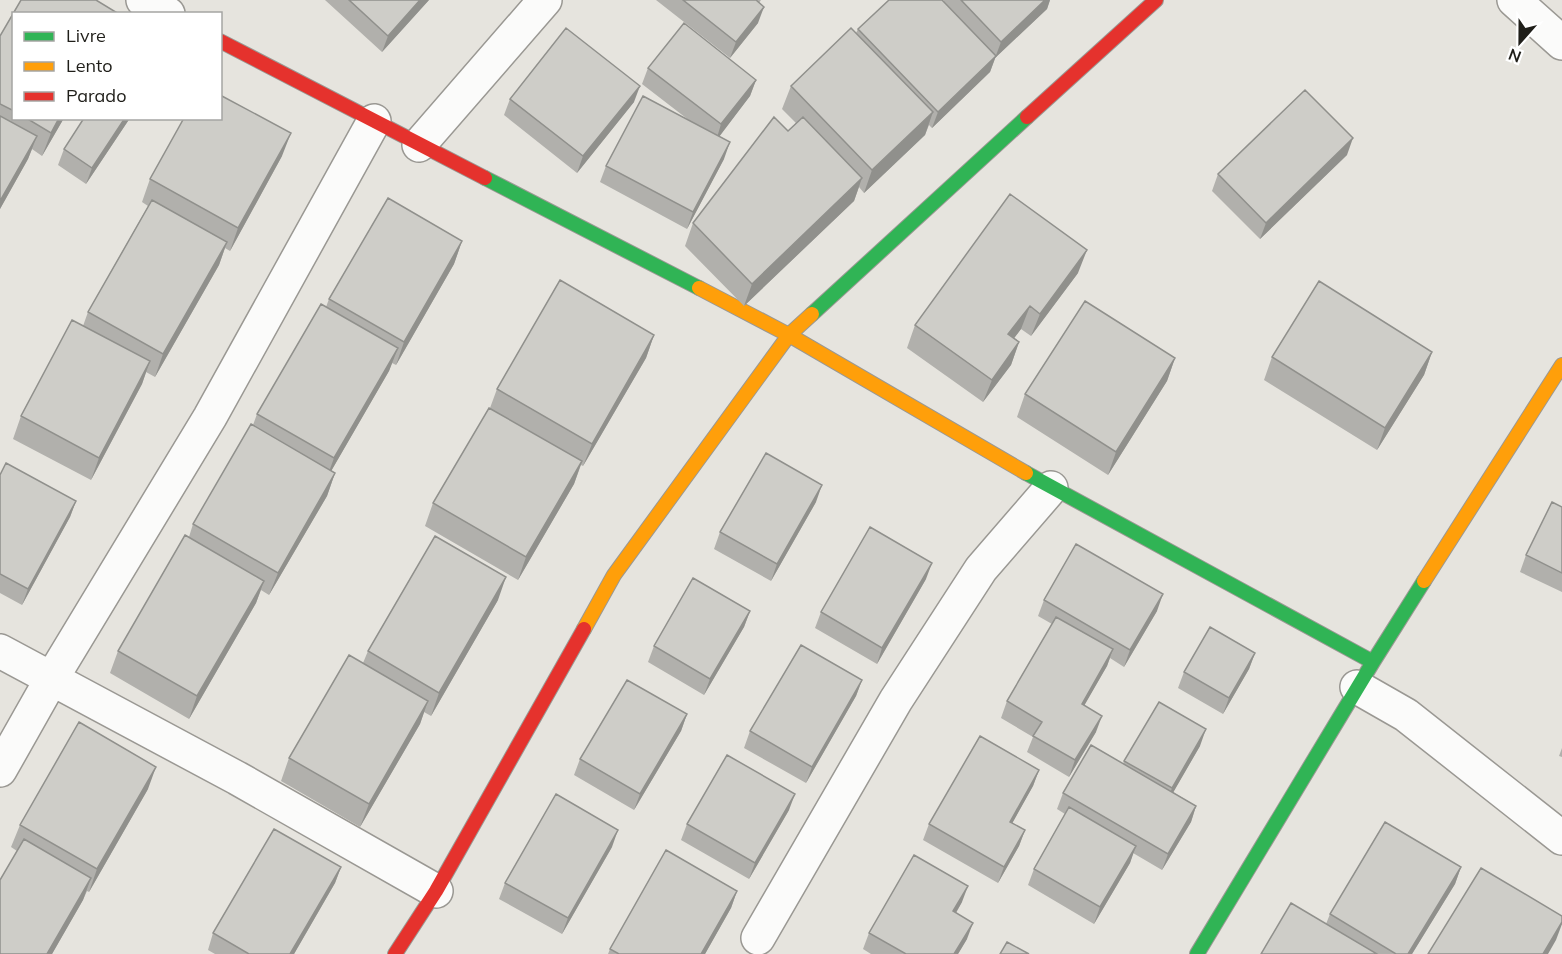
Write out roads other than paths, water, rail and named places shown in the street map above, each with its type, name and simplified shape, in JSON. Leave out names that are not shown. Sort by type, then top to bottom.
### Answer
[{"type":"street","points":[[143,0],[164,12]]},
{"type":"street","points":[[419,145],[545,0]]},
{"type":"street","points":[[395,954],[436,891],[614,575],[789,335],[1156,0]]},
{"type":"street","points":[[1514,0],[1562,43]]},
{"type":"street","points":[[222,43],[789,335],[1051,488],[1365,675],[1406,715],[1562,838]]},
{"type":"street","points":[[0,770],[52,678],[210,417],[374,121]]},
{"type":"street","points":[[1197,954],[1365,675],[1562,365]]},
{"type":"street","points":[[758,938],[896,700],[981,569],[1051,488]]},
{"type":"street","points":[[0,651],[237,778],[436,891]]}]
